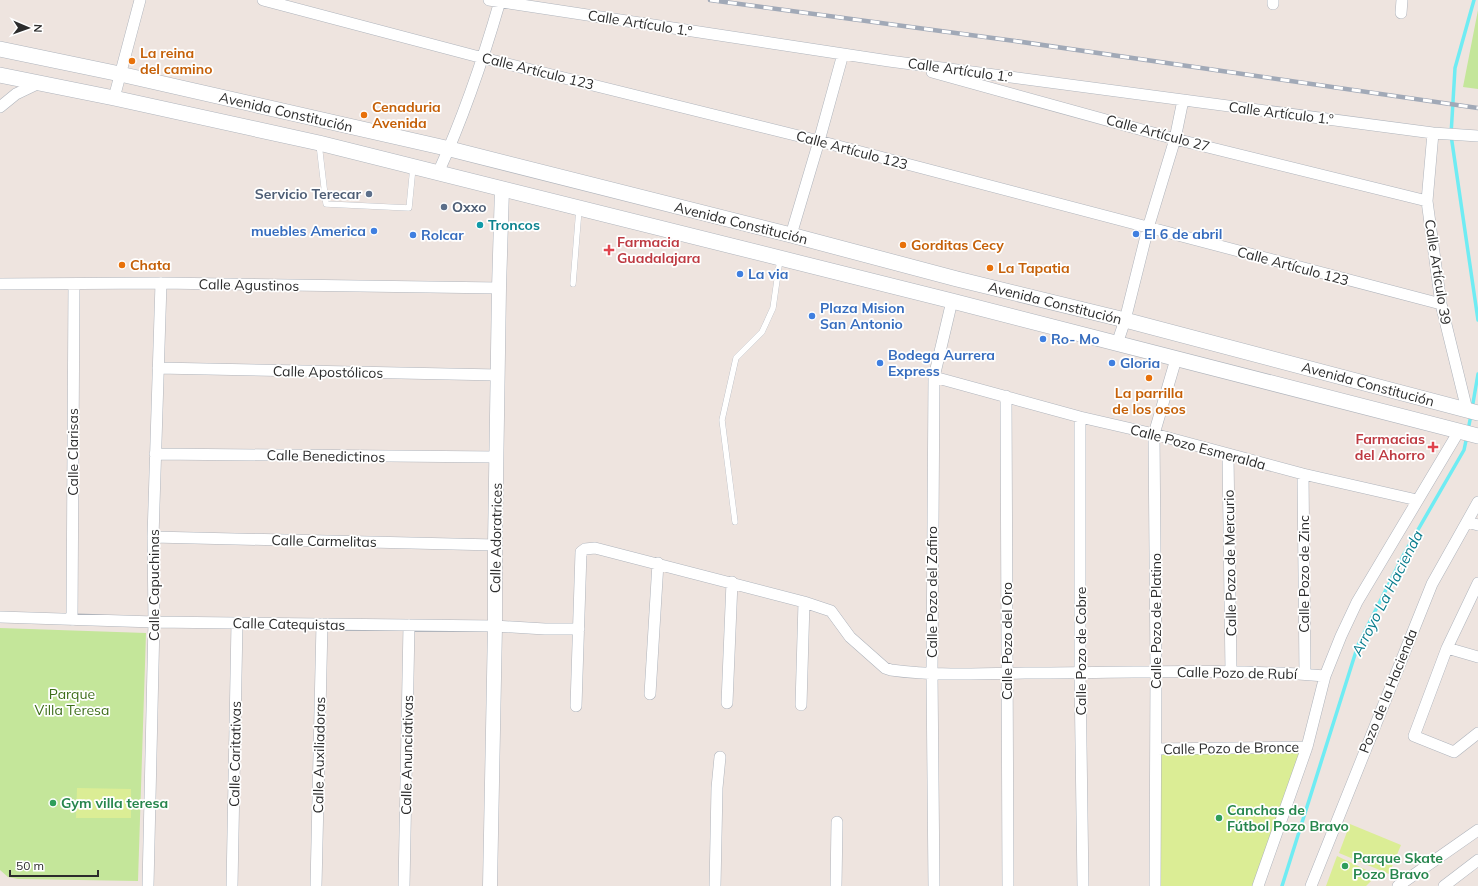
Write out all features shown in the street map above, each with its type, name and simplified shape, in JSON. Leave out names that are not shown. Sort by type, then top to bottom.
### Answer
[{"type":"main road","name":"Avenida Constitución","points":[[0,49],[120,74],[450,149],[791,235],[957,279],[1125,320],[1472,412]]},
{"type":"main road","name":"Avenida Constitución","points":[[0,75],[114,98],[319,143],[952,301],[1467,433]]},
{"type":"street","points":[[114,98],[140,0]]},
{"type":"street","name":"Calle Artículo 123","points":[[262,0],[483,58],[819,141],[1441,304]]},
{"type":"street","points":[[1401,13],[1402,0]]},
{"type":"street","points":[[438,173],[450,149],[483,58],[494,1]]},
{"type":"street","name":"Calle Artículo 1.º","points":[[494,1],[844,54],[1183,100],[1438,133],[1474,136]]},
{"type":"street","points":[[791,235],[844,54]]},
{"type":"street","name":"Calle Artículo 27","points":[[889,60],[1175,138],[1427,201]]},
{"type":"street","points":[[0,107],[16,94],[39,83]]},
{"type":"street","points":[[1117,344],[1125,320],[1148,228],[1175,138],[1183,100]]},
{"type":"street","name":"Calle Artículo 39","points":[[1438,133],[1427,201],[1441,304],[1472,412]]},
{"type":"street","name":"Calle Adoratrices","points":[[490,886],[499,288],[502,189]]},
{"type":"street","name":"Calle Agustinos","points":[[0,284],[161,283],[499,288]]},
{"type":"street","name":"Calle Capuchinas","points":[[148,886],[154,622],[153,537],[161,283]]},
{"type":"street","name":"Calle Clarisas","points":[[72,620],[74,284]]},
{"type":"street","name":"Calle Pozo del Zafiro","points":[[934,886],[932,673],[934,377],[952,301]]},
{"type":"street","name":"Calle Pozo de Platino","points":[[1154,886],[1156,671],[1154,434],[1176,359]]},
{"type":"street","name":"Calle Apostólicos","points":[[158,368],[498,375]]},
{"type":"street","name":"Calle Pozo Esmeralda","points":[[934,377],[1080,417],[1154,434],[1304,474],[1417,500]]},
{"type":"street","name":"Calle Pozo del Oro","points":[[1006,396],[1008,886]]},
{"type":"street","name":"Calle Pozo de Cobre","points":[[1080,417],[1080,673],[1083,886]]},
{"type":"street","points":[[1258,886],[1307,747],[1325,676],[1341,636],[1358,602],[1417,500],[1467,433]]},
{"type":"street","name":"Calle Benedictinos","points":[[155,454],[497,457]]},
{"type":"street","name":"Calle Pozo de Mercurio","points":[[1228,454],[1232,671]]},
{"type":"street","name":"Calle Pozo de Zinc","points":[[1304,474],[1305,674]]},
{"type":"street","name":"Pozo de la Hacienda","points":[[1311,886],[1432,584],[1478,502]]},
{"type":"street","points":[[1467,522],[1478,525]]},
{"type":"street","name":"Calle Carmelitas","points":[[153,537],[495,545]]},
{"type":"street","name":"Calle Pozo de Rubí","points":[[579,629],[581,552],[585,549],[596,548],[732,582],[831,611],[850,637],[885,668],[904,672],[1007,674],[1232,671],[1325,676]]},
{"type":"street","points":[[650,694],[658,563]]},
{"type":"street","points":[[727,703],[732,582]]},
{"type":"street","points":[[1477,586],[1447,648],[1414,736],[1454,752],[1478,733]]},
{"type":"street","points":[[801,705],[804,602]]},
{"type":"street","name":"Calle Catequistas","points":[[0,617],[154,622],[495,626],[545,629],[579,629]]},
{"type":"street","name":"Calle Caritativas","points":[[232,886],[237,623]]},
{"type":"street","name":"Calle Auxiliadoras","points":[[316,886],[322,624]]},
{"type":"street","name":"Calle Anunciativas","points":[[404,886],[409,625]]},
{"type":"street","points":[[576,706],[579,629]]},
{"type":"street","points":[[1447,648],[1478,657]]},
{"type":"street","name":"Calle Pozo de Bronce","points":[[1156,749],[1307,747]]},
{"type":"street","points":[[715,886],[717,788],[720,757]]},
{"type":"street","points":[[836,886],[837,822]]},
{"type":"street","points":[[1398,886],[1478,830]]},
{"type":"street","points":[[1444,886],[1478,860]]},
{"type":"lane","points":[[319,143],[326,204],[409,208],[413,167]]},
{"type":"lane","points":[[573,284],[579,209]]},
{"type":"lane","points":[[735,522],[722,420],[736,358],[762,332],[773,308],[780,259]]},
{"type":"green space","points":[[1478,10],[1478,89],[1463,87]]},
{"type":"green space","name":"Parque Villa Teresa","points":[[0,628],[146,633],[138,881],[18,879],[8,877],[0,870]]},
{"type":"green space","name":"Canchas de Fútbol Pozo Bravo","points":[[1305,747],[1257,886],[1156,886],[1157,750]]},
{"type":"green space","points":[[77,788],[131,789],[131,818],[76,818]]},
{"type":"green space","points":[[1350,824],[1401,845],[1389,874],[1339,853]]},
{"type":"green space","name":"Parque Skate Pozo Bravo","points":[[1337,856],[1377,875],[1366,886],[1326,886]]},
{"type":"waterway","name":"Arroyo La Hacienda","points":[[1474,0],[1455,68],[1451,135],[1478,320]]},
{"type":"waterway","name":"Arroyo La Hacienda","points":[[1472,409],[1478,374]]},
{"type":"waterway","name":"Arroyo La Hacienda","points":[[1468,430],[1471,415]]},
{"type":"waterway","name":"Arroyo La Hacienda","points":[[1282,886],[1358,645],[1404,554],[1464,450],[1467,436]]},
{"type":"railway","points":[[710,0],[1015,41],[1478,108]]},
{"type":"place","name":"La reina del camino","points":[[132,61]]},
{"type":"place","name":"Cenaduria Avenida","points":[[364,115]]},
{"type":"place","name":"Servicio Terecar","points":[[369,194]]},
{"type":"place","name":"Oxxo","points":[[444,207]]},
{"type":"place","name":"Troncos","points":[[480,225]]},
{"type":"place","name":"muebles America","points":[[374,231]]},
{"type":"place","name":"El 6 de abril","points":[[1136,234]]},
{"type":"place","name":"Rolcar","points":[[413,235]]},
{"type":"place","name":"Gorditas Cecy","points":[[903,245]]},
{"type":"place","name":"Farmacia Guadalajara","points":[[609,250]]},
{"type":"place","name":"Chata","points":[[122,265]]},
{"type":"place","name":"La Tapatia","points":[[990,268]]},
{"type":"place","name":"La via","points":[[740,274]]},
{"type":"place","name":"Plaza Mision San Antonio","points":[[812,316]]},
{"type":"place","name":"Ro- Mo","points":[[1043,339]]},
{"type":"place","name":"Bodega Aurrera Express","points":[[880,363]]},
{"type":"place","name":"Gloria","points":[[1112,363]]},
{"type":"place","name":"La parrilla de los osos","points":[[1149,378]]},
{"type":"place","name":"Farmacias del Ahorro","points":[[1433,447]]},
{"type":"place","name":"Gym villa teresa","points":[[53,803]]},
{"type":"place","name":"Canchas de Fútbol Pozo Bravo","points":[[1219,818]]},
{"type":"place","name":"Parque Skate Pozo Bravo","points":[[1345,866]]}]
